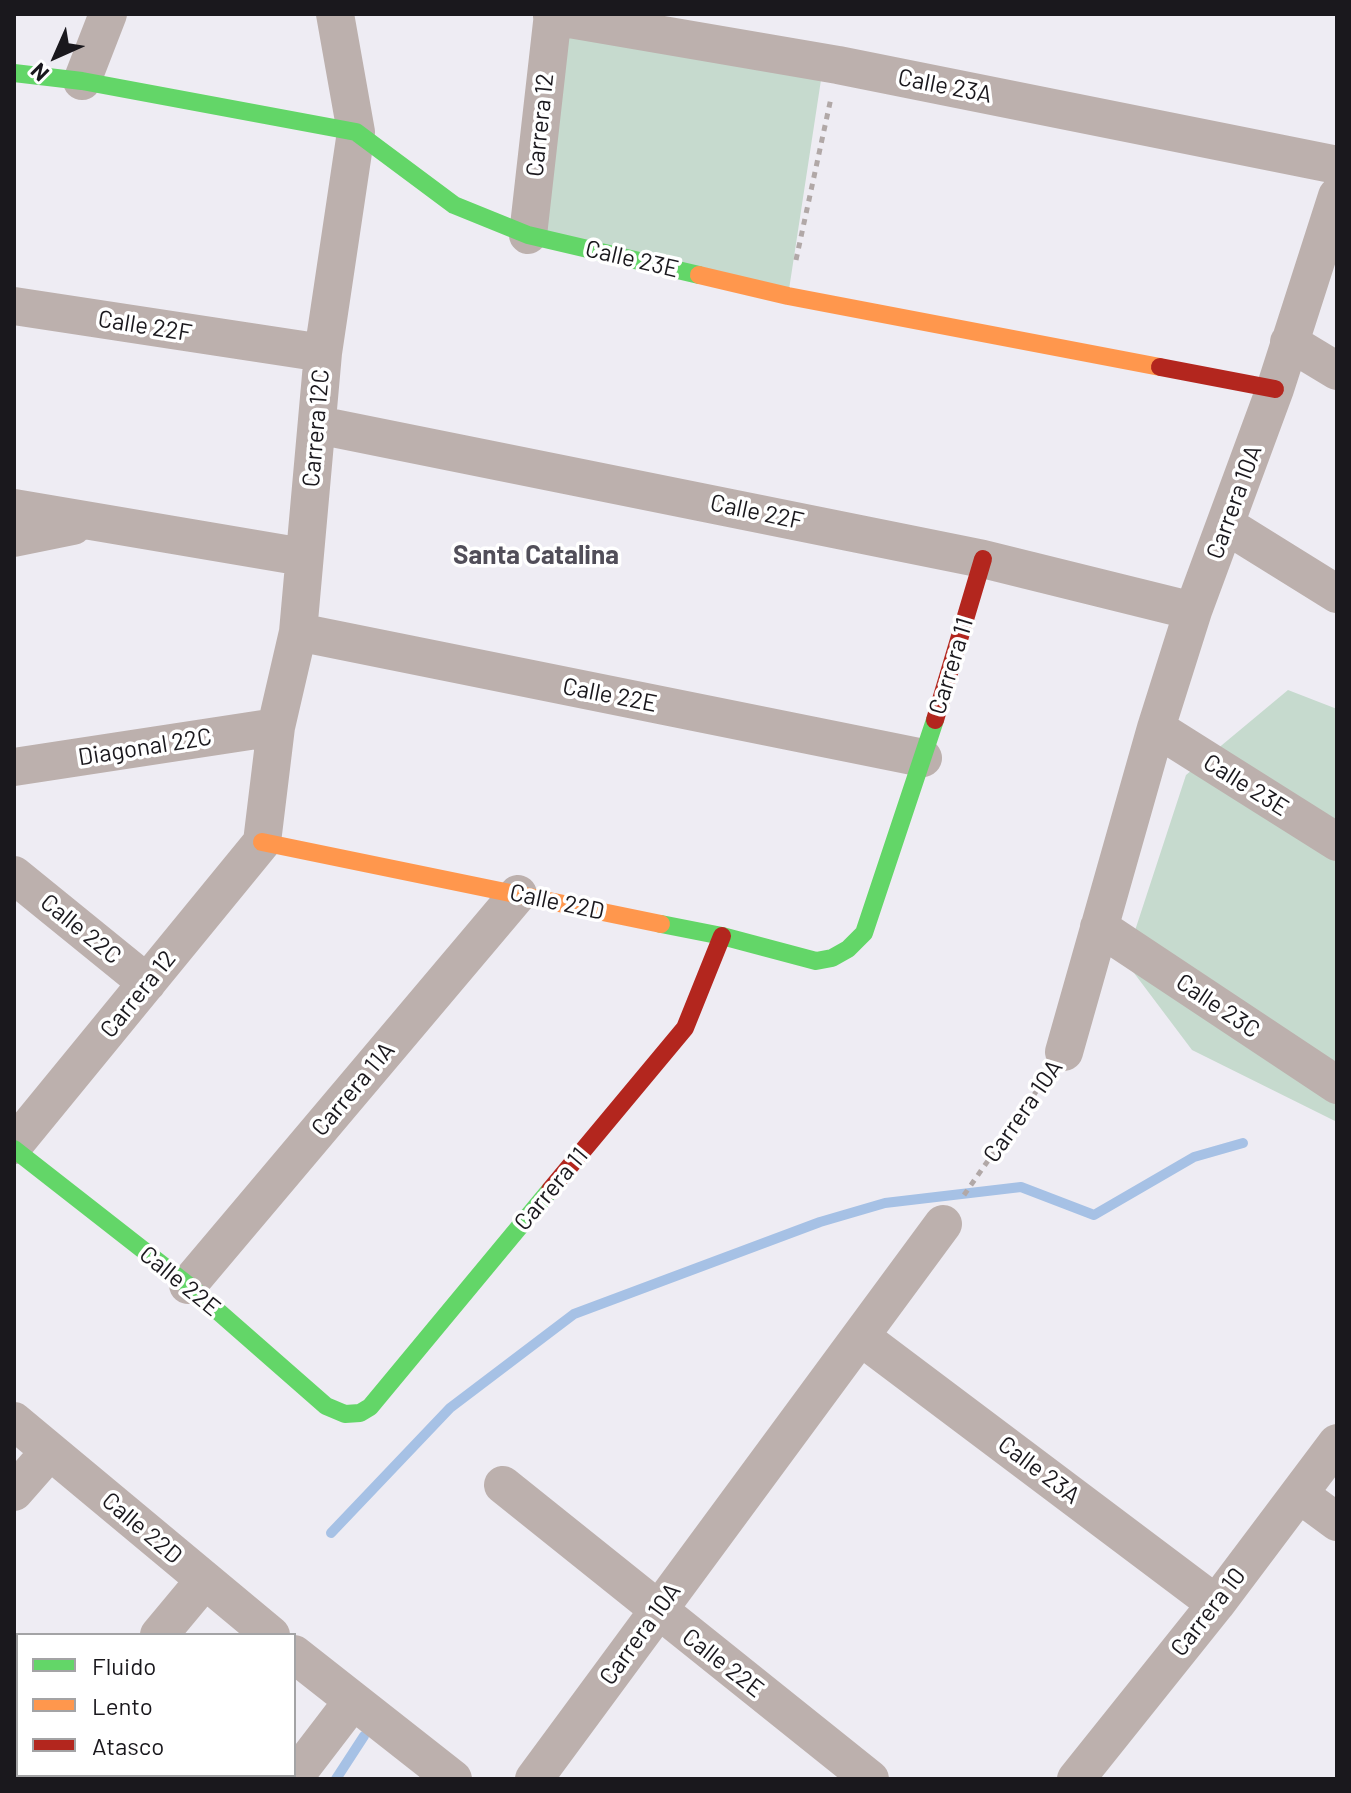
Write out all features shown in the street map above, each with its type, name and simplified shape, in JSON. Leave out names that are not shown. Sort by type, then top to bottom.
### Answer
[{"type":"street","points":[[82,81],[108,14]]},
{"type":"street","name":"Carrera 12C","points":[[262,842],[276,727],[298,632],[323,353],[356,132],[335,14]]},
{"type":"street","name":"Calle 23A","points":[[552,15],[838,65],[1337,165]]},
{"type":"street","name":"Carrera 12","points":[[528,235],[552,15]]},
{"type":"street","name":"Calle 23E","points":[[14,73],[82,81],[356,132],[454,205],[528,235],[788,296],[1275,389]]},
{"type":"street","name":"Carrera 10A","points":[[1064,1052],[1156,728],[1193,611],[1275,389],[1337,196]]},
{"type":"street","name":"Calle 22F","points":[[14,306],[323,353]]},
{"type":"street","points":[[1289,342],[1337,371]]},
{"type":"street","name":"Calle 22F","points":[[318,425],[983,559],[1193,611]]},
{"type":"street","points":[[14,508],[303,557]]},
{"type":"street","points":[[14,538],[95,522]]},
{"type":"street","points":[[1226,525],[1337,594]]},
{"type":"street","name":"Carrera 11","points":[[848,949],[864,933],[923,758],[983,559]]},
{"type":"street","name":"Calle 22E","points":[[298,632],[923,758]]},
{"type":"street","name":"Diagonal 22C","points":[[14,767],[276,727]]},
{"type":"street","name":"Calle 23E","points":[[1156,728],[1337,842]]},
{"type":"street","name":"Carrera 12","points":[[14,1147],[262,842]]},
{"type":"street","name":"Calle 22D","points":[[262,842],[722,936],[816,961],[832,958],[848,949]]},
{"type":"street","name":"Calle 22C","points":[[14,875],[147,983]]},
{"type":"street","name":"Carrera 11A","points":[[188,1285],[518,894]]},
{"type":"street","name":"Calle 23C","points":[[1099,927],[1337,1085]]},
{"type":"street","name":"Carrera 11","points":[[345,1414],[360,1413],[370,1407],[685,1028],[722,936]]},
{"type":"street","name":"Calle 22E","points":[[14,1147],[188,1285],[326,1406],[345,1414]]},
{"type":"street","name":"Carrera 10A","points":[[534,1779],[943,1224]]},
{"type":"street","name":"Calle 23A","points":[[861,1337],[1216,1604]]},
{"type":"street","name":"Calle 22D","points":[[14,1421],[269,1633]]},
{"type":"street","name":"Carrera 10","points":[[1076,1779],[1216,1604],[1337,1443]]},
{"type":"street","points":[[14,1492],[50,1451]]},
{"type":"street","name":"Calle 22E","points":[[503,1485],[870,1779]]},
{"type":"street","points":[[1299,1494],[1337,1522]]},
{"type":"street","points":[[161,1633],[204,1581]]},
{"type":"street","points":[[296,1656],[453,1779]]},
{"type":"street","points":[[296,1775],[352,1702]]},
{"type":"path","points":[[788,296],[838,65]]},
{"type":"path","name":"Carrera 10A","points":[[943,1224],[1064,1052]]},
{"type":"green space","points":[[552,16],[821,80],[788,296],[528,235]]},
{"type":"green space","points":[[1288,690],[1337,709],[1337,1122],[1192,1050],[1125,961],[1186,775]]},
{"type":"waterway","points":[[331,1533],[450,1408],[574,1314],[820,1222],[885,1203],[1021,1187],[1094,1215],[1194,1157],[1243,1143]]},
{"type":"waterway","points":[[336,1779],[364,1736]]},
{"type":"traffic: fast","points":[[14,73],[82,81],[356,132],[454,205],[528,235],[699,275]]},
{"type":"traffic: fast","points":[[661,924],[722,936],[816,961],[832,958],[848,949],[864,933],[935,720]]},
{"type":"traffic: fast","points":[[14,1149],[188,1285],[326,1406],[345,1414],[360,1413],[370,1407],[550,1190]]},
{"type":"traffic: slow","points":[[699,275],[788,296],[1160,367]]},
{"type":"traffic: slow","points":[[262,842],[661,924]]},
{"type":"traffic: jam","points":[[1160,367],[1275,389]]},
{"type":"traffic: jam","points":[[935,720],[983,559]]},
{"type":"traffic: jam","points":[[550,1190],[685,1028],[722,936]]},
{"type":"district","name":"Santa Catalina","points":[[536,555]]}]
